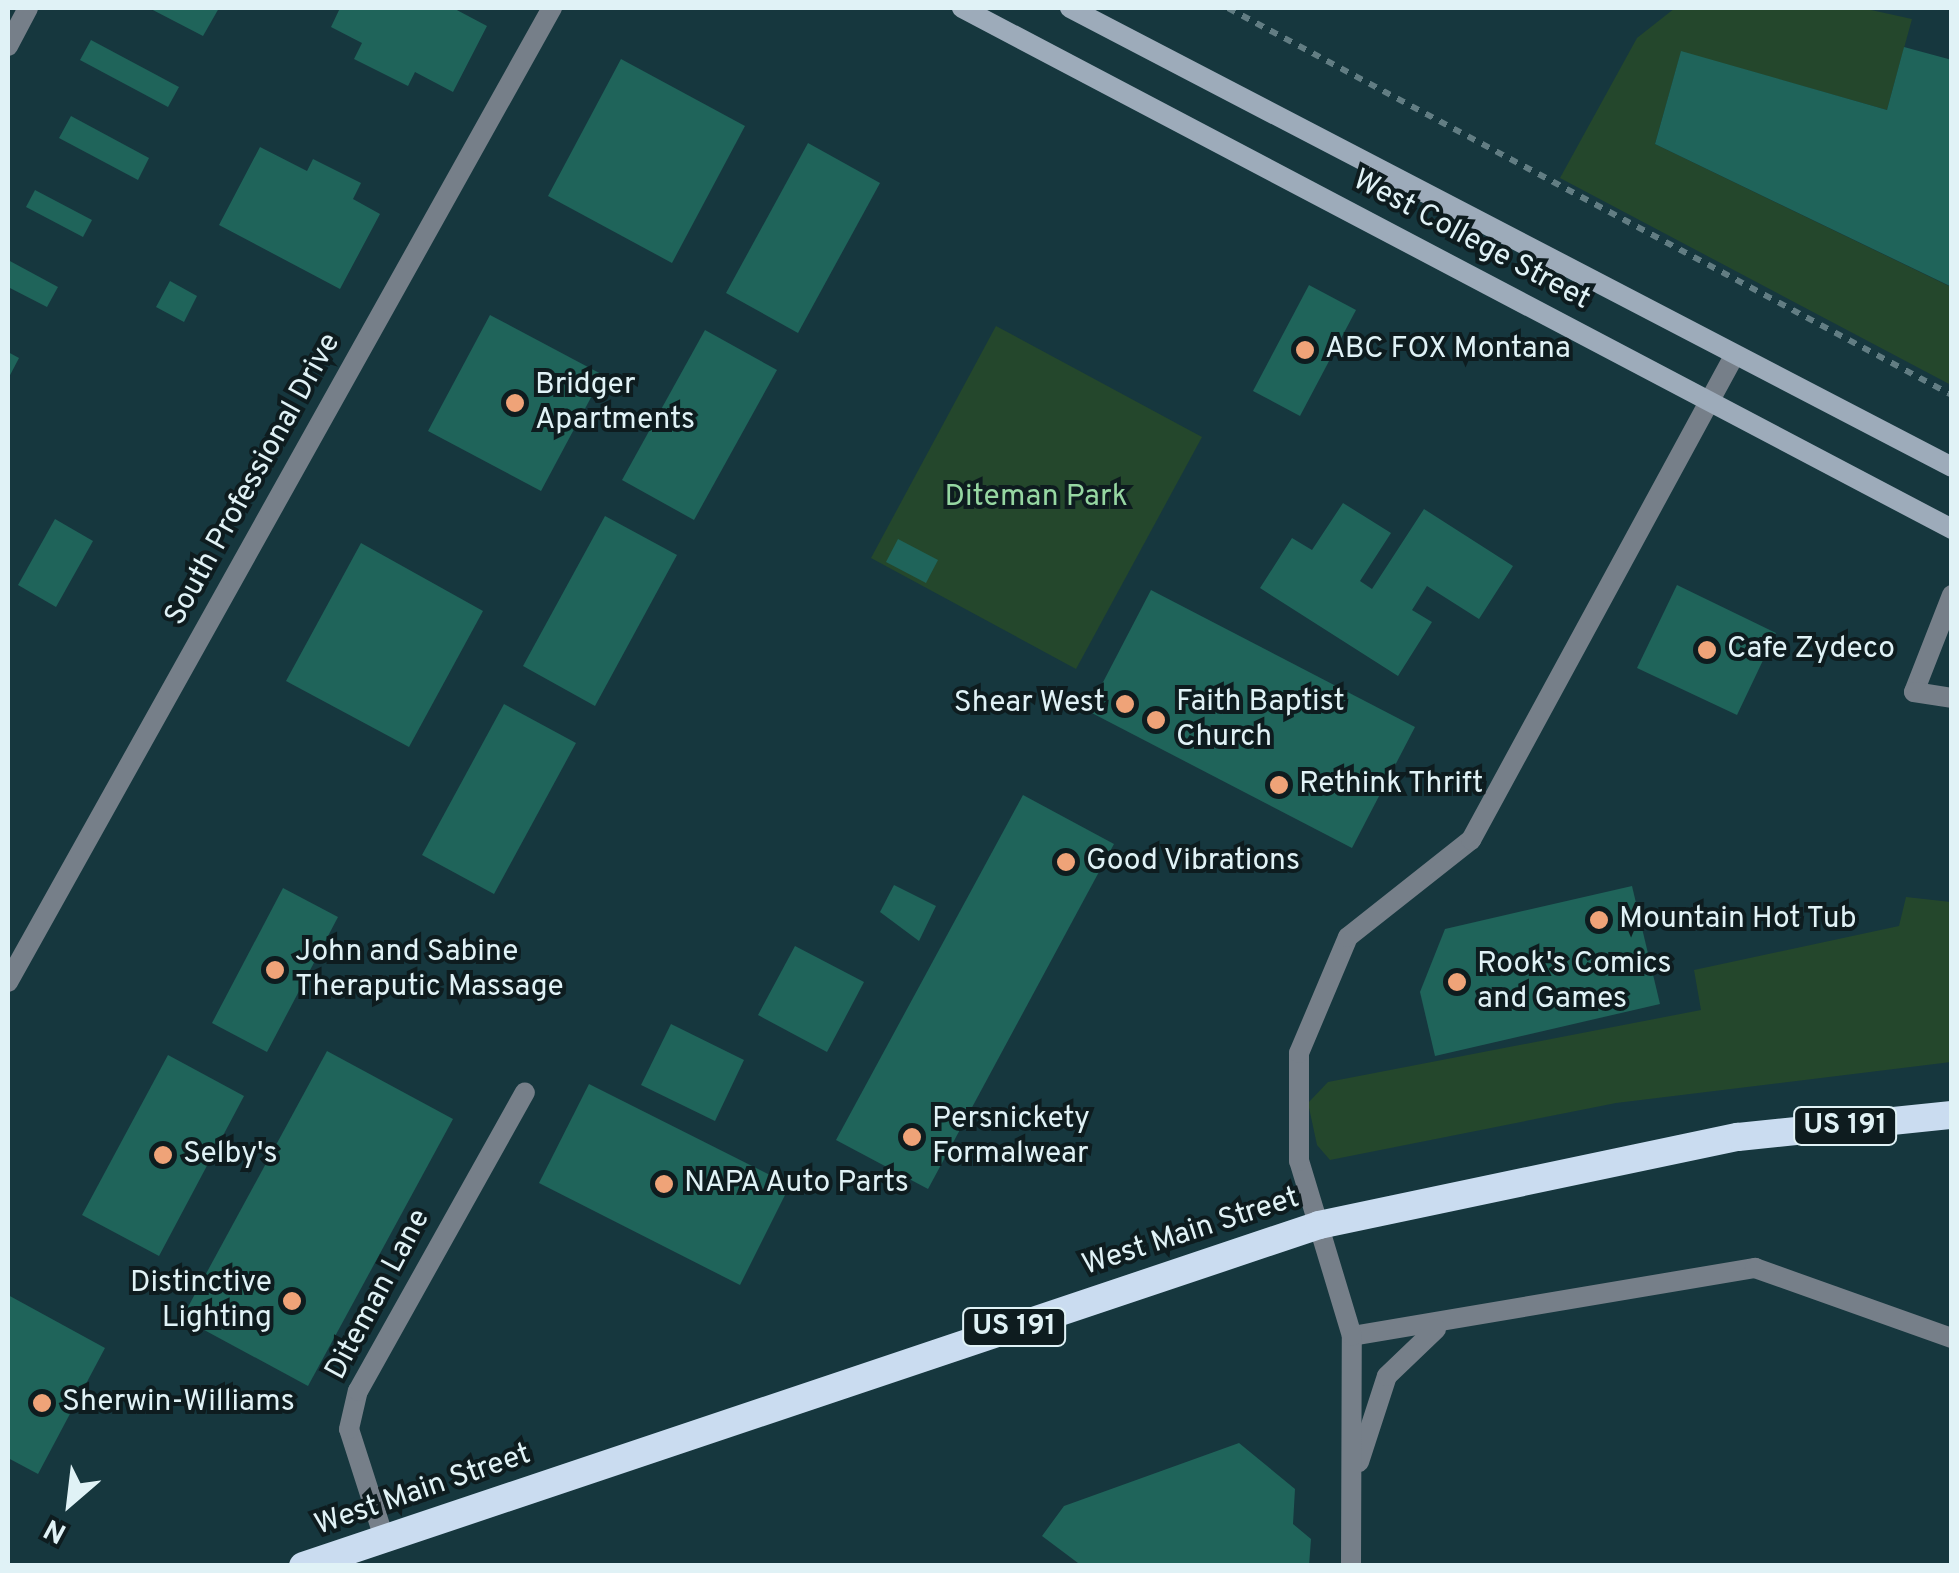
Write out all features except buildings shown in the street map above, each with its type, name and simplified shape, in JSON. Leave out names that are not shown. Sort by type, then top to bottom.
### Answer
[{"type":"highway","name":"West Main Street","points":[[303,1566],[1319,1224],[1631,1156],[1952,1115]]},
{"type":"main road","name":"West College Street","points":[[962,8],[1952,529]]},
{"type":"main road","name":"West College Street","points":[[1070,8],[1952,467]]},
{"type":"street","points":[[8,46],[28,8]]},
{"type":"street","name":"South Professional Drive","points":[[8,982],[552,8]]},
{"type":"street","points":[[1351,1566],[1352,1336],[1299,1160],[1299,1053],[1348,937],[1471,840],[1734,356]]},
{"type":"street","points":[[1952,595],[1914,692],[1952,698]]},
{"type":"street","name":"Diteman Lane","points":[[384,1538],[350,1429],[358,1390],[525,1092]]},
{"type":"street","points":[[1352,1336],[1436,1328],[1756,1268],[1952,1338]]},
{"type":"street","points":[[1354,1478],[1387,1376],[1436,1328]]},
{"type":"path","points":[[1228,8],[1952,395]]},
{"type":"green space","points":[[1675,8],[1862,8],[1912,19],[1887,110],[1681,52],[1655,144],[1951,287],[1951,385],[1560,178],[1637,38]]},
{"type":"green space","name":"Diteman Park","points":[[996,326],[1202,437],[1076,669],[871,558]]},
{"type":"green space","points":[[1906,897],[1951,902],[1951,1062],[1616,1103],[1330,1160],[1317,1145],[1308,1103],[1328,1082],[1701,1010],[1694,970],[1899,926]]},
{"type":"place","name":"ABC FOX Montana","points":[[1305,350]]},
{"type":"place","name":"Bridger Apartments","points":[[515,403]]},
{"type":"place","name":"Cafe Zydeco","points":[[1707,650]]},
{"type":"place","name":"Shear West","points":[[1125,704]]},
{"type":"place","name":"Faith Baptist Church","points":[[1156,720]]},
{"type":"place","name":"Rethink Thrift","points":[[1279,785]]},
{"type":"place","name":"Good Vibrations","points":[[1066,862]]},
{"type":"place","name":"Mountain Hot Tub","points":[[1599,920]]},
{"type":"place","name":"John and Sabine Theraputic Massage","points":[[275,970]]},
{"type":"place","name":"Rook's Comics and Games","points":[[1457,982]]},
{"type":"place","name":"Persnickety Formalwear","points":[[912,1137]]},
{"type":"place","name":"Selby's","points":[[163,1155]]},
{"type":"place","name":"NAPA Auto Parts","points":[[664,1184]]},
{"type":"place","name":"Distinctive Lighting","points":[[292,1301]]},
{"type":"place","name":"Sherwin-Williams","points":[[42,1403]]}]
